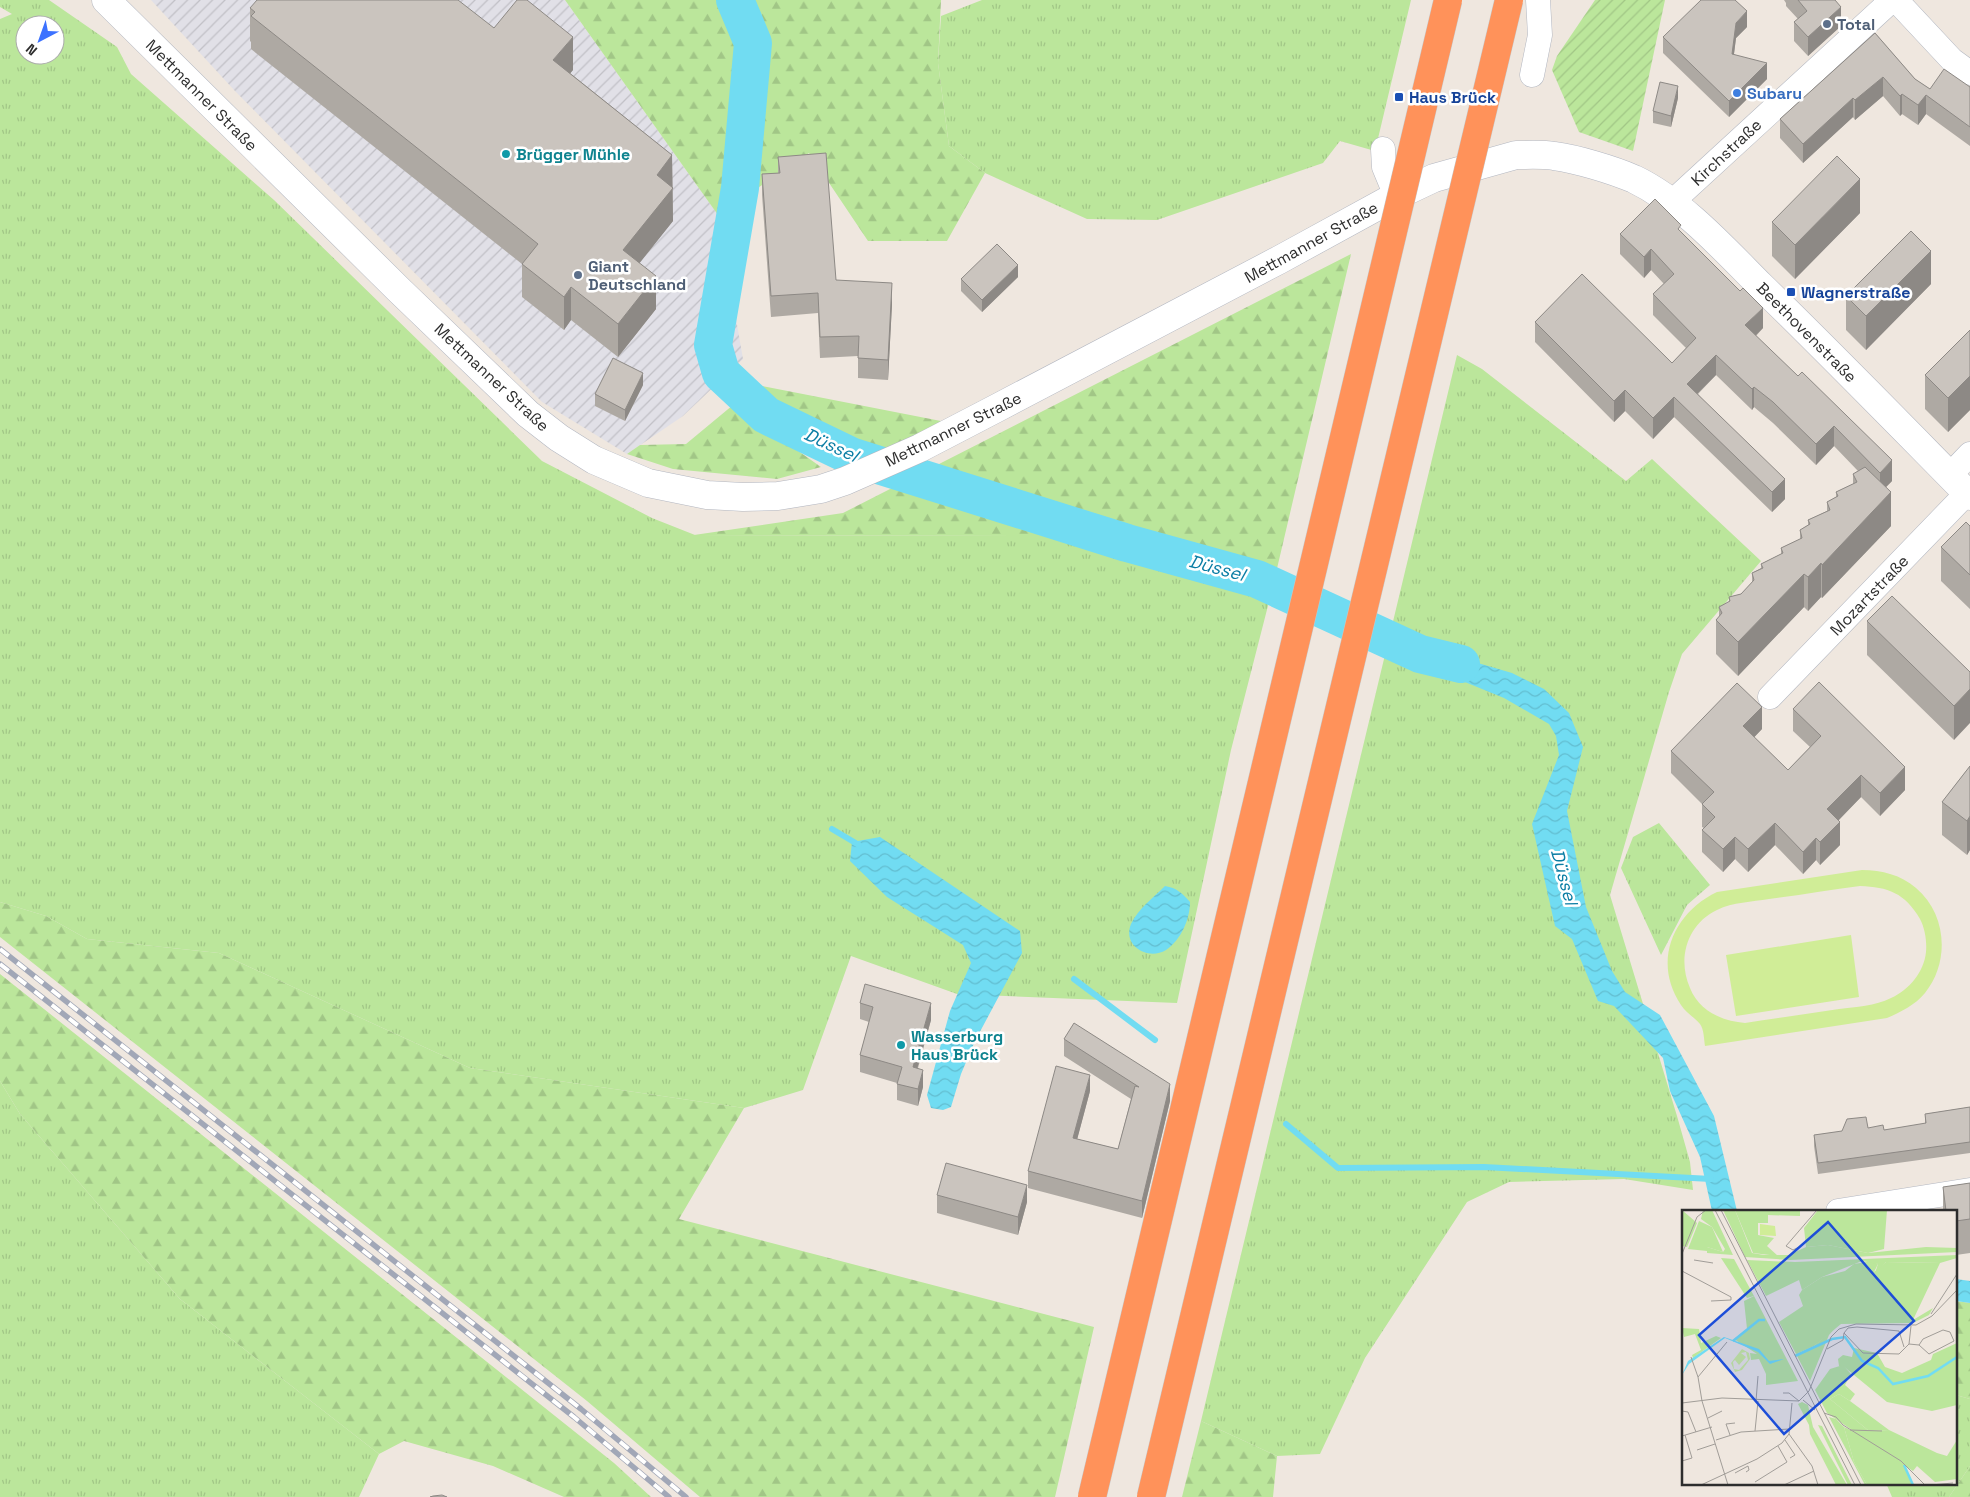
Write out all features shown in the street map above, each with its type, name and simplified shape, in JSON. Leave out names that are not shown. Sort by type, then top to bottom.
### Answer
[{"type":"highway","points":[[1092,1497],[1448,0]]},
{"type":"highway","points":[[1151,1497],[1509,0]]},
{"type":"main road","name":"Mettmanner Straße","points":[[106,0],[528,414],[559,438],[594,460],[648,483],[707,495],[778,496],[821,489],[845,481],[920,448],[1279,260],[1396,196],[1434,178],[1516,156],[1554,156],[1599,167],[1634,179]]},
{"type":"main road","name":"Beethovenstraße","points":[[1634,179],[1672,202],[1713,239],[1962,488]]},
{"type":"street","points":[[1532,75],[1540,35],[1538,0]]},
{"type":"street","name":"Kirchstraße","points":[[1672,202],[1892,0]]},
{"type":"street","points":[[1896,0],[1952,60],[1970,73]]},
{"type":"street","points":[[1383,149],[1384,167],[1396,196]]},
{"type":"street","points":[[1962,488],[1970,454]]},
{"type":"street","name":"Mozartstraße","points":[[1770,697],[1962,488]]},
{"type":"street","points":[[1844,1210],[1970,1190]]},
{"type":"shaded area","points":[[151,0],[565,0],[718,215],[743,359],[683,416],[627,454],[542,402],[235,91]]},
{"type":"green space","points":[[0,0],[49,0],[117,47],[131,74],[274,200],[542,461],[652,518],[695,535],[1050,536],[1271,594],[1231,750],[1177,1003],[957,994],[851,956],[803,1090],[744,1108],[470,1068],[219,953],[87,939],[46,916],[0,902],[0,19],[12,14],[0,7]]},
{"type":"green space","points":[[565,0],[941,0],[938,63],[949,146],[985,173],[947,241],[868,241],[809,153],[718,215]]},
{"type":"green space","points":[[982,0],[1411,0],[1375,151],[1340,141],[1323,163],[1157,220],[1087,219],[985,173],[949,146],[938,63],[941,16]]},
{"type":"green space","points":[[1595,0],[1665,0],[1633,151],[1579,132],[1552,70],[1557,56]]},
{"type":"green space","points":[[1351,254],[1271,594],[1050,536],[694,535],[843,513]]},
{"type":"green space","points":[[1457,355],[1482,369],[1626,481],[1652,459],[1761,561],[1682,654],[1669,692],[1610,895],[1690,1162],[1693,1190],[1624,1179],[1509,1182],[1467,1202],[1365,1358],[1320,1454],[1277,1456],[1201,1421]]},
{"type":"green space","points":[[752,384],[946,422],[874,454],[762,398]]},
{"type":"green space","points":[[733,405],[821,467],[777,479],[673,469],[627,454],[640,445],[686,444]]},
{"type":"green space","points":[[1659,823],[1710,885],[1687,905],[1661,955],[1621,868],[1633,837]]},
{"type":"green space","points":[[1862,870],[1891,874],[1916,888],[1934,911],[1939,924],[1941,953],[1933,981],[1917,1001],[1908,1008],[1887,1018],[1705,1046],[1701,1026],[1683,1008],[1672,989],[1668,972],[1668,956],[1672,940],[1689,912],[1717,892]],"holes":[[[1860,886],[1887,890],[1902,897],[1914,910],[1922,923],[1926,940],[1925,959],[1919,973],[1898,995],[1885,1001],[1865,1006],[1745,1023],[1728,1020],[1712,1013],[1705,1009],[1694,996],[1686,977],[1685,954],[1687,943],[1692,933],[1707,916],[1723,907],[1736,904]]]},
{"type":"green space","points":[[0,902],[46,916],[87,939],[219,953],[470,1068],[744,1108],[679,1219],[1094,1327],[1055,1497],[700,1497],[587,1401],[0,937]]},
{"type":"green space","points":[[1851,935],[1859,997],[1736,1016],[1726,955]]},
{"type":"green space","points":[[0,974],[614,1463],[651,1497],[564,1497],[493,1466],[404,1441],[379,1454],[180,1299],[20,1114],[0,1081]]},
{"type":"green space","points":[[0,1081],[20,1114],[180,1299],[379,1454],[359,1497],[0,1497]]},
{"type":"green space","points":[[1958,1301],[1970,1303],[1970,1399],[1958,1396]]},
{"type":"green space","points":[[1958,1396],[1970,1399],[1970,1466],[1958,1484]]},
{"type":"green space","points":[[1201,1421],[1277,1456],[1273,1497],[1182,1497]]},
{"type":"green space","points":[[1970,1466],[1970,1497],[1949,1497]]},
{"type":"green space","points":[[1886,1484],[1958,1484],[1949,1497],[1892,1497]]},
{"type":"water","points":[[1413,644],[1512,673],[1544,689],[1569,713],[1583,747],[1567,811],[1586,907],[1612,971],[1625,992],[1660,1015],[1714,1116],[1737,1210],[1712,1210],[1700,1157],[1670,1091],[1663,1058],[1614,1006],[1598,1001],[1572,939],[1555,926],[1532,824],[1559,755],[1556,736],[1549,724],[1504,698],[1460,680],[1413,671]]},
{"type":"water","points":[[880,837],[1020,931],[1022,953],[975,1041],[961,1074],[951,1107],[943,1110],[931,1108],[927,1095],[950,1011],[971,963],[963,945],[887,897],[850,861],[852,842]]},
{"type":"water","points":[[1165,886],[1179,891],[1190,902],[1190,909],[1184,929],[1176,941],[1166,950],[1152,954],[1133,945],[1129,932],[1131,924],[1142,908]]},
{"type":"water","points":[[1958,1279],[1970,1281],[1970,1303],[1958,1301]]},
{"type":"building","name":"Brügger Mühle","points":[[257,0],[458,0],[494,28],[517,0],[527,0],[573,37],[553,60],[672,155],[657,175],[673,188],[623,250],[656,276],[618,324],[571,287],[564,297],[522,264],[538,244],[251,16],[255,12],[250,8]]},
{"type":"building","points":[[1701,0],[1735,0],[1747,11],[1736,23],[1732,54],[1767,63],[1729,101],[1663,37]]},
{"type":"building","points":[[1798,0],[1835,0],[1841,7],[1808,37],[1794,22],[1807,11]]},
{"type":"building","points":[[1875,33],[1915,79],[1930,89],[1944,69],[1970,87],[1970,127],[1926,95],[1918,105],[1902,94],[1900,96],[1883,77],[1855,100],[1853,98],[1803,144],[1780,119]]},
{"type":"building","points":[[1660,82],[1678,86],[1671,116],[1653,111]]},
{"type":"building","points":[[826,153],[836,280],[892,283],[888,360],[858,358],[859,336],[820,337],[818,293],[771,296],[762,174],[780,173],[778,157]]},
{"type":"building","points":[[1837,156],[1860,179],[1795,245],[1772,222]]},
{"type":"building","points":[[1655,199],[1681,225],[1678,229],[1740,291],[1743,288],[1763,308],[1745,325],[1798,376],[1802,372],[1892,460],[1880,473],[1834,426],[1816,444],[1773,402],[1754,387],[1752,389],[1716,355],[1687,384],[1785,479],[1772,492],[1674,397],[1653,418],[1625,390],[1614,401],[1535,322],[1582,274],[1672,363],[1696,338],[1653,294],[1674,274],[1651,249],[1644,257],[1620,234]]},
{"type":"building","points":[[1911,231],[1931,251],[1866,316],[1846,296]]},
{"type":"building","points":[[997,244],[1018,265],[982,300],[961,279]]},
{"type":"building","points":[[1970,330],[1970,376],[1948,398],[1925,375]]},
{"type":"building","points":[[613,358],[643,373],[625,410],[595,394]]},
{"type":"building","points":[[1865,467],[1891,492],[1822,565],[1821,563],[1808,577],[1804,574],[1738,642],[1716,620],[1722,613],[1719,607],[1730,601],[1729,597],[1741,594],[1754,580],[1752,573],[1763,568],[1761,564],[1783,553],[1781,548],[1802,538],[1800,530],[1810,524],[1808,520],[1830,510],[1827,502],[1838,496],[1836,492],[1857,482],[1853,474]]},
{"type":"building","points":[[1966,522],[1970,526],[1970,575],[1941,547]]},
{"type":"building","points":[[1892,596],[1970,672],[1970,689],[1954,706],[1867,621]]},
{"type":"building","points":[[1819,682],[1905,767],[1880,793],[1861,775],[1827,809],[1840,822],[1820,842],[1816,838],[1803,852],[1775,823],[1748,849],[1735,837],[1723,849],[1702,830],[1715,817],[1702,804],[1714,792],[1671,751],[1737,683],[1762,707],[1743,726],[1788,770],[1821,736],[1793,709]]},
{"type":"building","points":[[1970,766],[1970,816],[1967,821],[1942,802]]},
{"type":"building","points":[[865,984],[931,1003],[913,1067],[923,1070],[918,1089],[897,1084],[902,1067],[860,1055],[873,1007],[860,1003]]},
{"type":"building","points":[[1074,1023],[1170,1084],[1142,1201],[1028,1171],[1056,1066],[1090,1075],[1073,1138],[1118,1149],[1135,1086],[1139,1087],[1064,1039]]},
{"type":"building","points":[[1970,1107],[1970,1142],[1818,1163],[1814,1135],[1842,1131],[1847,1119],[1866,1117],[1868,1128],[1883,1125],[1884,1130],[1926,1123],[1925,1114]]},
{"type":"building","points":[[946,1163],[1027,1185],[1018,1217],[937,1195]]},
{"type":"building","points":[[1970,1183],[1970,1219],[1958,1221],[1958,1210],[1946,1210],[1943,1187]]},
{"type":"building","points":[[442,1495],[447,1497],[430,1497],[433,1496]]},
{"type":"waterway","name":"Düssel","points":[[735,0],[753,43],[740,188],[713,345],[721,373],[766,415],[853,457],[1127,543],[1257,579],[1420,654],[1461,664]]},
{"type":"waterway","points":[[832,829],[859,845]]},
{"type":"waterway","points":[[1074,979],[1155,1040]]},
{"type":"waterway","points":[[1286,1124],[1338,1168],[1484,1167],[1711,1179]]},
{"type":"railway","points":[[0,949],[581,1409],[686,1497]]},
{"type":"railway","points":[[0,964],[574,1417],[669,1497]]},
{"type":"place","name":"Total","points":[[1827,24]]},
{"type":"place","name":"Subaru","points":[[1737,93]]},
{"type":"place","name":"Haus Brück","points":[[1399,97]]},
{"type":"place","name":"Brügger Mühle","points":[[506,154]]},
{"type":"place","name":"Giant Deutschland","points":[[578,275]]},
{"type":"place","name":"Wagnerstraße","points":[[1791,292]]},
{"type":"place","name":"Wasserburg Haus Brück","points":[[901,1045]]}]
